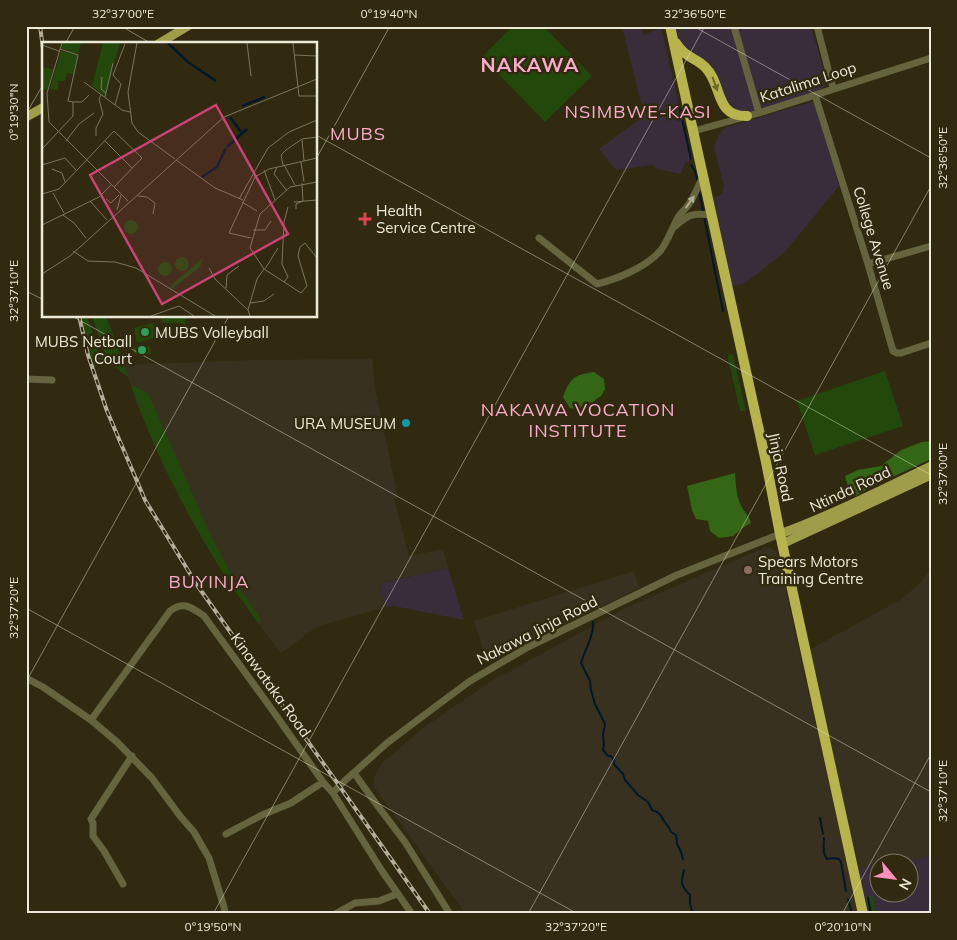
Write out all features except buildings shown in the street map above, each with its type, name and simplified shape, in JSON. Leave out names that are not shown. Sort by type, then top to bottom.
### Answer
[{"type":"highway","name":"Jinja Road","points":[[670,26],[863,914]]},
{"type":"highway","points":[[673,38],[681,52],[708,70],[726,109],[738,116],[747,116]]},
{"type":"main road","points":[[161,42],[188,26]]},
{"type":"main road","points":[[26,117],[42,108]]},
{"type":"main road","name":"Ntinda Road","points":[[781,539],[811,522],[931,466]]},
{"type":"main road","name":"Ntinda Road","points":[[781,539],[931,476]]},
{"type":"street","points":[[736,26],[735,30],[759,113]]},
{"type":"street","points":[[817,26],[833,88]]},
{"type":"street","name":"Katalima Loop","points":[[694,131],[759,113],[931,58]]},
{"type":"street","name":"College Avenue","points":[[815,95],[893,350],[901,353],[931,343]]},
{"type":"street","points":[[539,238],[596,284],[619,277],[633,271],[660,250],[674,227],[677,218],[694,197],[703,176]]},
{"type":"street","points":[[674,227],[687,216],[697,213],[712,215]]},
{"type":"street","points":[[868,264],[931,246]]},
{"type":"street","points":[[26,379],[52,380]]},
{"type":"street","name":"Nakawa Jinja Road","points":[[333,792],[387,743],[487,670],[528,647],[677,575],[781,539]]},
{"type":"street","name":"Kinawataka Road","points":[[91,720],[170,611],[179,606],[186,605],[204,616],[323,782],[333,792],[397,894],[412,914]]},
{"type":"street","points":[[26,678],[44,687],[91,720],[132,756],[152,778],[194,832],[202,846],[212,865],[224,907],[224,914]]},
{"type":"street","points":[[123,884],[93,836],[93,823],[91,819],[132,756]]},
{"type":"street","points":[[354,773],[405,842],[450,914]]},
{"type":"street","points":[[226,834],[262,815],[291,803],[323,782]]},
{"type":"street","points":[[335,914],[355,903],[379,901],[397,894]]},
{"type":"shaded area","points":[[622,26],[647,26],[641,30],[644,35],[661,28],[692,160],[685,163],[681,174],[657,169],[653,165],[616,170],[599,149],[644,116]]},
{"type":"shaded area","points":[[672,26],[811,26],[827,83],[824,88],[762,109],[745,114],[732,111],[711,64],[689,56],[682,51]]},
{"type":"shaded area","points":[[814,101],[839,186],[784,253],[745,283],[732,286],[714,197],[722,194],[724,186],[714,147],[719,134],[725,128]]},
{"type":"shaded area","points":[[372,359],[375,388],[398,498],[394,499],[409,556],[443,549],[448,568],[382,583],[380,588],[386,607],[318,626],[281,653],[220,568],[165,469],[140,412],[124,365],[254,360]]},
{"type":"shaded area","points":[[766,547],[776,552],[781,565],[857,914],[466,914],[374,787],[374,778],[381,764],[427,725],[495,679],[626,608]]},
{"type":"shaded area","points":[[448,568],[464,620],[394,606],[386,607],[380,588],[382,583]]},
{"type":"shaded area","points":[[931,570],[931,856],[920,858],[920,852],[870,852],[870,867],[858,869],[809,650],[900,600],[916,587]]},
{"type":"shaded area","points":[[634,571],[639,588],[496,657],[484,652],[474,621]]},
{"type":"shaded area","points":[[931,856],[931,914],[867,914],[858,869],[870,867],[870,902],[920,902],[920,858]]},
{"type":"green space","points":[[513,26],[543,26],[592,76],[545,122],[482,57]]},
{"type":"green space","points":[[81,318],[88,318],[104,364],[94,367]]},
{"type":"green space","points":[[93,318],[107,318],[129,378],[106,358]]},
{"type":"green space","points":[[161,318],[186,318],[185,324],[161,322]]},
{"type":"green space","name":"MUBS Volleyball","points":[[153,323],[156,337],[137,343],[134,328]]},
{"type":"green space","name":"MUBS Netball Court","points":[[150,346],[151,354],[134,354],[134,347]]},
{"type":"green space","points":[[729,354],[733,355],[746,411],[740,411],[728,358]]},
{"type":"green space","points":[[885,371],[903,426],[815,455],[797,401]]},
{"type":"green space","points":[[594,372],[604,379],[605,389],[601,396],[595,400],[592,408],[581,410],[570,408],[563,397],[568,386],[577,376]]},
{"type":"green space","points":[[131,385],[148,393],[210,534],[236,583],[261,619],[257,622],[220,568],[194,524],[159,456]]},
{"type":"green space","points":[[931,441],[931,459],[856,496],[850,494],[845,476],[858,470],[881,466],[901,450],[922,442]]},
{"type":"green space","points":[[735,473],[739,501],[751,523],[733,536],[719,538],[710,531],[708,521],[696,519],[687,486]]},
{"type":"green space","points":[[870,896],[870,902],[874,902],[876,914],[870,914],[867,898]]},
{"type":"waterway","points":[[680,110],[691,159]]},
{"type":"waterway","points":[[691,165],[698,182]]},
{"type":"waterway","points":[[699,191],[703,211]]},
{"type":"waterway","points":[[704,216],[723,311]]},
{"type":"waterway","points":[[593,622],[591,637],[581,663],[590,681],[595,704],[605,724],[603,750],[614,760],[614,764],[623,774],[625,780],[638,795],[648,802],[652,810],[660,814],[671,832],[676,835],[677,844],[683,859]]},
{"type":"waterway","points":[[820,818],[823,834]]},
{"type":"waterway","points":[[824,838],[824,855],[827,859],[839,859],[841,862],[846,891]]},
{"type":"waterway","points":[[684,870],[682,884],[690,895],[693,914]]},
{"type":"waterway","points":[[868,898],[871,914]]},
{"type":"waterway","points":[[848,899],[852,914]]},
{"type":"railway","points":[[40,26],[42,42]]},
{"type":"railway","points":[[79,318],[88,355],[107,411],[145,500],[197,585],[430,914]]},
{"type":"place","name":"Health Service Centre","points":[[365,219]]},
{"type":"place","name":"MUBS Volleyball","points":[[145,332]]},
{"type":"place","name":"MUBS Netball Court","points":[[142,350]]},
{"type":"place","name":"URA MUSEUM","points":[[406,423]]},
{"type":"place","name":"Spears Motors Training Centre","points":[[748,570]]},
{"type":"district","name":"NAKAWA","points":[[530,64]]},
{"type":"district","name":"NSIMBWE-KASI","points":[[638,111]]},
{"type":"district","name":"MUBS","points":[[358,133]]},
{"type":"district","name":"NAKAWA VOCATION INSTITUTE","points":[[578,419]]},
{"type":"district","name":"BUYINJA","points":[[209,581]]}]
